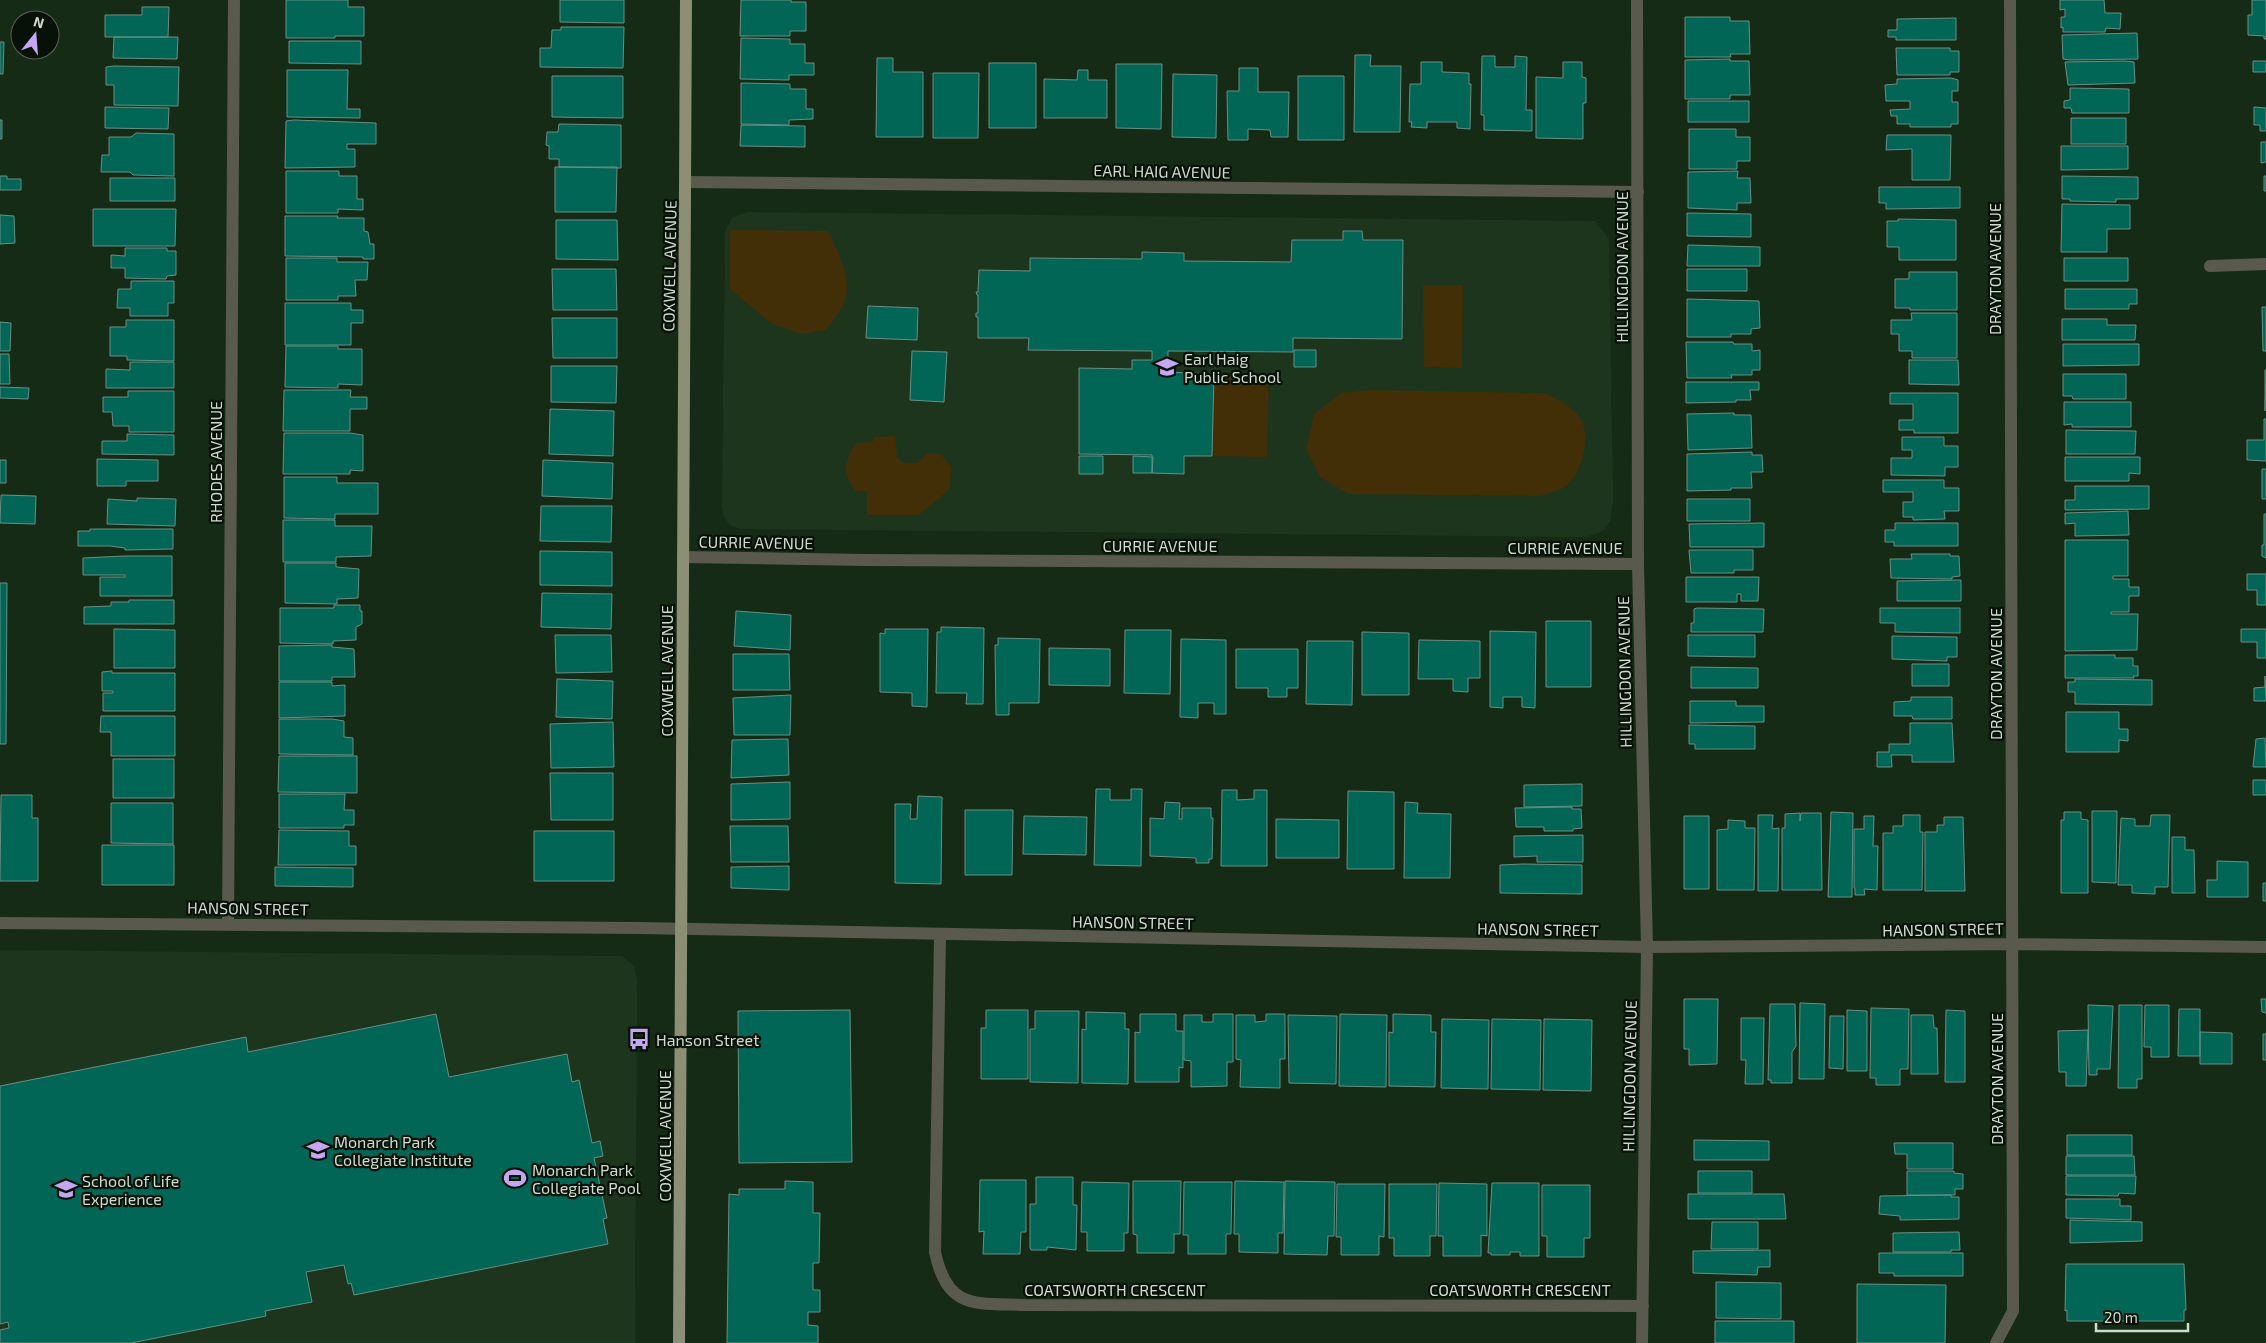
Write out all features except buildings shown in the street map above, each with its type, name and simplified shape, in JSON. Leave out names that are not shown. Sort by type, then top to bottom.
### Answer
[{"type":"main road","name":"COXWELL AVENUE","points":[[679,1343],[686,0]]},
{"type":"street","name":"RHODES AVENUE","points":[[228,924],[234,0]]},
{"type":"street","name":"HILLINGDON AVENUE","points":[[1637,0],[1638,564],[1641,763],[1647,947],[1642,1343]]},
{"type":"street","name":"DRAYTON AVENUE","points":[[1996,1343],[2013,1311],[2010,0]]},
{"type":"street","name":"EARL HAIG AVENUE","points":[[686,182],[1638,192]]},
{"type":"street","points":[[2210,266],[2266,264]]},
{"type":"street","name":"CURRIE AVENUE","points":[[683,557],[876,560],[1638,564]]},
{"type":"street","name":"HANSON STREET","points":[[0,923],[682,930],[1647,947],[2012,944],[2266,947]]},
{"type":"street","name":"COATSWORTH CRESCENT","points":[[940,935],[935,1252],[939,1272],[944,1282],[962,1299],[973,1303],[1025,1305],[1642,1306]]},
{"type":"shaded area","name":"Earl Haig Public School","points":[[748,212],[1595,221],[1609,239],[1613,499],[1610,522],[1603,531],[1583,537],[740,529],[730,525],[724,517],[722,507],[725,231],[732,218]]},
{"type":"shaded area","points":[[730,230],[828,231],[845,271],[847,289],[843,306],[826,330],[802,334],[772,324],[730,289]]},
{"type":"shaded area","points":[[1423,285],[1463,285],[1462,368],[1424,367]]},
{"type":"shaded area","points":[[1214,374],[1269,375],[1267,457],[1212,456]]},
{"type":"shaded area","points":[[1370,390],[1545,393],[1569,406],[1584,425],[1585,444],[1581,463],[1572,480],[1566,486],[1540,496],[1348,494],[1320,477],[1306,449],[1314,414],[1341,393]]},
{"type":"shaded area","points":[[895,436],[897,457],[903,463],[917,463],[927,453],[941,454],[951,467],[950,489],[919,515],[867,515],[867,491],[856,491],[846,472],[849,456],[856,443],[873,442],[873,437]]},
{"type":"shaded area","name":"Monarch Park Collegiate Institute","points":[[0,950],[622,956],[634,966],[637,981],[635,1343],[0,1343]]},
{"type":"place","name":"Earl Haig Public School","points":[[1167,367]]},
{"type":"place","name":"Hanson Street","points":[[639,1039]]},
{"type":"place","name":"Monarch Park Collegiate Institute","points":[[318,1150]]},
{"type":"place","name":"Monarch Park Collegiate Pool","points":[[515,1178]]},
{"type":"place","name":"School of Life Experience","points":[[66,1189]]}]
